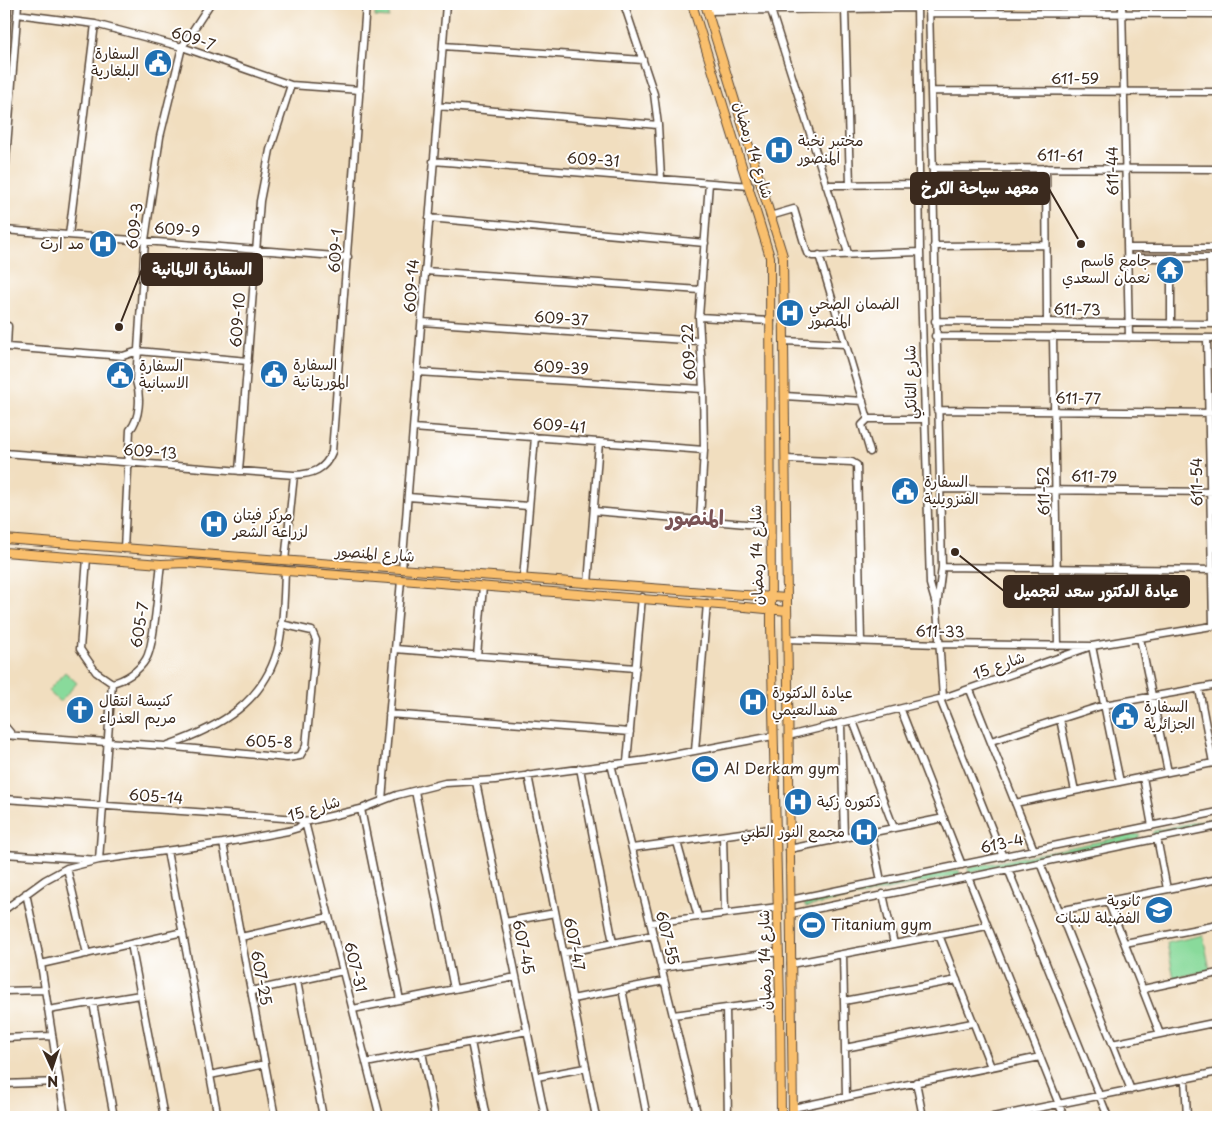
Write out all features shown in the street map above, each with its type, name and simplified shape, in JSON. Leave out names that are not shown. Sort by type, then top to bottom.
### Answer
[{"type":"main road","name":"شارع 14 رمضان","points":[[692,4],[750,186],[770,257],[771,610],[781,1117]]},
{"type":"main road","name":"شارع 14 رمضان","points":[[706,8],[783,256],[793,1117]]},
{"type":"main road","name":"شارع المنصور","points":[[4,539],[787,598]]},
{"type":"main road","name":"شارع المنصور","points":[[4,552],[160,564],[186,563],[642,597],[787,611]]},
{"type":"street","points":[[4,66],[8,4]]},
{"type":"street","points":[[4,186],[6,110],[18,4]]},
{"type":"street","name":"609-3","points":[[124,549],[130,430],[135,424],[138,412],[139,391],[136,381],[145,240],[160,137],[182,48],[210,4]]},
{"type":"street","name":"609-1","points":[[294,475],[311,474],[321,469],[328,462],[332,452],[366,4]]},
{"type":"street","name":"609-14","points":[[402,570],[446,4]]},
{"type":"street","points":[[624,4],[654,94],[661,178]]},
{"type":"street","name":"شارع التانكي","points":[[929,4],[942,567],[940,596],[937,608]]},
{"type":"street","name":"611-44","points":[[1122,4],[1129,338]]},
{"type":"street","points":[[706,8],[740,7],[771,10],[812,6],[845,9],[917,6]]},
{"type":"street","name":"شارع التانكي","points":[[917,6],[920,252],[930,584],[937,608],[942,698],[1003,857]]},
{"type":"street","points":[[845,9],[850,185]]},
{"type":"street","points":[[771,10],[848,253]]},
{"type":"street","points":[[929,13],[1218,14]]},
{"type":"street","name":"609-7","points":[[17,14],[95,24],[182,48],[291,86],[360,90]]},
{"type":"street","points":[[69,235],[95,24]]},
{"type":"street","points":[[443,46],[643,60]]},
{"type":"street","name":"609-10","points":[[239,471],[260,200],[270,150],[291,86]]},
{"type":"street","name":"611-59","points":[[931,91],[1218,92]]},
{"type":"street","points":[[438,106],[658,125]]},
{"type":"street","points":[[920,130],[931,130]]},
{"type":"street","name":"609-31","points":[[433,160],[750,186]]},
{"type":"street","name":"611-61","points":[[932,168],[1218,169]]},
{"type":"street","points":[[1046,168],[1046,322]]},
{"type":"street","name":"609-22","points":[[700,520],[704,450],[699,317],[709,183]]},
{"type":"street","points":[[826,185],[919,184]]},
{"type":"street","points":[[770,216],[794,210],[807,253],[812,256],[848,253],[920,252]]},
{"type":"street","points":[[429,218],[705,243]]},
{"type":"street","name":"609-9","points":[[4,230],[348,257]]},
{"type":"street","points":[[934,246],[1045,245]]},
{"type":"street","points":[[1127,248],[1218,248]]},
{"type":"street","points":[[819,255],[868,419]]},
{"type":"street","points":[[1127,258],[1218,258]]},
{"type":"street","points":[[1170,258],[1171,324]]},
{"type":"street","points":[[1210,258],[1210,324]]},
{"type":"street","points":[[425,271],[700,290]]},
{"type":"street","points":[[699,317],[771,321]]},
{"type":"street","name":"611-73","points":[[935,321],[1218,324]]},
{"type":"street","name":"609-37","points":[[422,322],[700,341]]},
{"type":"street","points":[[4,326],[8,326],[7,347],[123,356],[138,351],[248,361]]},
{"type":"street","name":"611-73","points":[[936,336],[1218,338]]},
{"type":"street","name":"611-52","points":[[1053,336],[1058,646]]},
{"type":"street","name":"611-54","points":[[1207,338],[1211,570],[1215,625]]},
{"type":"street","points":[[784,342],[845,344]]},
{"type":"street","name":"609-39","points":[[417,372],[703,389]]},
{"type":"street","points":[[785,396],[863,401]]},
{"type":"street","name":"611-77","points":[[938,410],[1218,413]]},
{"type":"street","points":[[870,452],[862,427],[863,422],[868,419],[924,419]]},
{"type":"street","name":"609-41","points":[[413,428],[704,450]]},
{"type":"street","points":[[523,579],[535,437]]},
{"type":"street","points":[[588,584],[600,442]]},
{"type":"street","name":"609-13","points":[[4,453],[294,475]]},
{"type":"street","points":[[786,459],[852,462],[857,464],[861,642]]},
{"type":"street","points":[[285,561],[294,475]]},
{"type":"street","name":"611-79","points":[[940,490],[1056,489],[1218,492]]},
{"type":"street","points":[[408,497],[528,506]]},
{"type":"street","points":[[594,511],[770,526]]},
{"type":"street","points":[[928,512],[940,512]]},
{"type":"street","points":[[4,854],[99,860],[112,683],[96,672],[80,649],[87,558]]},
{"type":"street","name":"605-7","points":[[112,683],[120,681],[137,670],[149,653],[160,564]]},
{"type":"street","points":[[942,567],[1218,570]]},
{"type":"street","points":[[165,746],[192,737],[241,709],[256,692],[269,672],[279,644],[285,571]]},
{"type":"street","points":[[382,800],[401,580]]},
{"type":"street","points":[[477,656],[484,586]]},
{"type":"street","points":[[627,762],[642,597]]},
{"type":"street","points":[[695,750],[707,603]]},
{"type":"street","name":"605-8","points":[[4,735],[165,746],[294,758],[303,753],[306,746],[316,640],[312,632],[282,624]]},
{"type":"street","name":"شارع 15","points":[[788,736],[900,710],[970,690],[1092,646],[1215,625]]},
{"type":"street","points":[[1140,638],[1168,772]]},
{"type":"street","name":"611-33","points":[[787,639],[939,644],[1092,646]]},
{"type":"street","points":[[1092,646],[1120,782]]},
{"type":"street","points":[[395,649],[636,668]]},
{"type":"street","points":[[992,741],[1104,705],[1218,685]]},
{"type":"street","points":[[1015,803],[1216,763],[1199,688]]},
{"type":"street","points":[[970,690],[1034,850]]},
{"type":"street","points":[[900,710],[962,865]]},
{"type":"street","points":[[389,714],[630,732]]},
{"type":"street","points":[[1060,719],[1075,791]]},
{"type":"street","points":[[853,721],[894,828]]},
{"type":"street","points":[[841,724],[844,838]]},
{"type":"street","points":[[4,725],[13,736]]},
{"type":"street","name":"شارع 15","points":[[4,910],[26,893],[67,868],[99,860],[223,843],[288,831],[298,828],[305,822],[361,808],[382,800],[445,783],[476,782],[642,760],[773,735]]},
{"type":"street","name":"607-55","points":[[611,764],[698,1117]]},
{"type":"street","points":[[580,768],[613,943]]},
{"type":"street","name":"607-47","points":[[528,775],[596,1117]]},
{"type":"street","points":[[1143,777],[1149,840]]},
{"type":"street","name":"607-45","points":[[476,782],[545,1117]]},
{"type":"street","points":[[415,791],[454,989]]},
{"type":"street","name":"605-14","points":[[4,799],[298,819],[305,822]]},
{"type":"street","points":[[361,808],[400,1000]]},
{"type":"street","name":"613-4","points":[[790,900],[1218,812]]},
{"type":"street","points":[[789,849],[944,818]]},
{"type":"street","name":"607-31","points":[[305,822],[380,1117]]},
{"type":"street","name":"613-4","points":[[791,914],[1218,826]]},
{"type":"street","points":[[632,848],[776,828]]},
{"type":"street","points":[[870,832],[881,881]]},
{"type":"street","points":[[723,836],[725,913]]},
{"type":"street","points":[[1157,838],[1167,889]]},
{"type":"street","points":[[677,842],[698,917]]},
{"type":"street","name":"607-25","points":[[223,843],[275,1117]]},
{"type":"street","points":[[167,851],[218,1117]]},
{"type":"street","points":[[1040,863],[1131,1090]]},
{"type":"street","points":[[67,868],[87,954]]},
{"type":"street","points":[[1008,869],[1108,1117]]},
{"type":"street","points":[[968,877],[1064,1117]]},
{"type":"street","points":[[1060,911],[1218,879]]},
{"type":"street","points":[[26,893],[41,964],[65,1117]]},
{"type":"street","points":[[883,894],[894,944]]},
{"type":"street","points":[[1108,901],[1160,1034]]},
{"type":"street","points":[[650,923],[778,907]]},
{"type":"street","points":[[505,922],[555,913]]},
{"type":"street","points":[[241,938],[329,917]]},
{"type":"street","points":[[1125,943],[1218,925]]},
{"type":"street","points":[[791,964],[987,926]]},
{"type":"street","points":[[41,964],[183,932]]},
{"type":"street","points":[[564,953],[653,935]]},
{"type":"street","points":[[939,935],[972,1023],[991,1067]]},
{"type":"street","points":[[131,944],[164,1117]]},
{"type":"street","points":[[661,968],[779,952]]},
{"type":"street","points":[[844,954],[846,1097]]},
{"type":"street","points":[[251,991],[343,971]]},
{"type":"street","points":[[1143,989],[1218,973]]},
{"type":"street","points":[[353,1009],[516,977]]},
{"type":"street","points":[[844,1001],[957,980]]},
{"type":"street","points":[[297,981],[323,1117]]},
{"type":"street","points":[[572,999],[664,981]]},
{"type":"street","points":[[622,989],[647,1117]]},
{"type":"street","points":[[4,991],[45,990]]},
{"type":"street","points":[[48,1010],[140,995]]},
{"type":"street","points":[[672,1015],[780,1001]]},
{"type":"street","points":[[93,1003],[114,1117]]},
{"type":"street","points":[[726,1008],[728,1117]]},
{"type":"street","points":[[1112,1044],[1216,1022],[1218,1042]]},
{"type":"street","points":[[845,1048],[972,1023]]},
{"type":"street","points":[[366,1063],[527,1031]]},
{"type":"street","points":[[4,1038],[51,1036]]},
{"type":"street","points":[[471,1042],[486,1117]]},
{"type":"street","points":[[422,1052],[435,1117]]},
{"type":"street","points":[[793,1108],[1040,1057]]},
{"type":"street","points":[[210,1075],[265,1064]]},
{"type":"street","points":[[536,1077],[585,1068]]},
{"type":"street","points":[[994,1117],[1218,1072]]},
{"type":"street","points":[[1185,1078],[1187,1117]]},
{"type":"street","points":[[4,1084],[58,1082]]},
{"type":"street","points":[[916,1082],[923,1117]]},
{"type":"green space","points":[[376,4],[386,4],[385,12],[389,12],[389,18],[375,17]]},
{"type":"green space","points":[[65,672],[77,683],[60,702],[48,691]]},
{"type":"green space","points":[[1218,817],[1218,822],[1154,835],[1152,833],[1154,831]]},
{"type":"green space","points":[[1136,834],[1140,835],[1138,839],[969,873],[968,868]]},
{"type":"green space","points":[[959,870],[960,875],[806,907],[804,904],[806,902]]},
{"type":"green space","points":[[1203,935],[1210,970],[1174,978],[1167,943]]},
{"type":"place","name":"السفارة البلغارية","points":[[158,63]]},
{"type":"place","name":"مختبر نخبة المنصور","points":[[779,150]]},
{"type":"place","name":"مد ارت","points":[[103,244]]},
{"type":"place","name":"معهد سياحة الكرخ","points":[[1081,244]]},
{"type":"place","name":"جامع قاسم نعمان السعدي","points":[[1170,270]]},
{"type":"place","name":"الضمان الصحي المنصور","points":[[790,313]]},
{"type":"place","name":"السفارة الالمانية","points":[[119,327]]},
{"type":"place","name":"السفارة الموريتانية","points":[[274,374]]},
{"type":"place","name":"السفارة الاسبانية","points":[[120,375]]},
{"type":"place","name":"السفارة الفنزويلية","points":[[905,491]]},
{"type":"place","name":"مركز فيتان لزراعة الشعر","points":[[214,524]]},
{"type":"place","name":"عيادة الدكتور سعد لتجميل","points":[[955,552]]},
{"type":"place","name":"عيادة الدكتورة هندالنعيمي","points":[[753,702]]},
{"type":"place","name":"كنيسة انتقال مريم العذراء","points":[[80,710]]},
{"type":"place","name":"السفارة الجزائرية","points":[[1125,716]]},
{"type":"place","name":"Al Derkam gym","points":[[705,769]]},
{"type":"place","name":"دكتوره زكية","points":[[798,802]]},
{"type":"place","name":"مجمع النور الطبي","points":[[864,832]]},
{"type":"place","name":"ثانوية الفضيلة للبنات","points":[[1159,910]]},
{"type":"place","name":"Titanium gym","points":[[812,925]]},
{"type":"district","name":"المنصور","points":[[695,518]]}]
